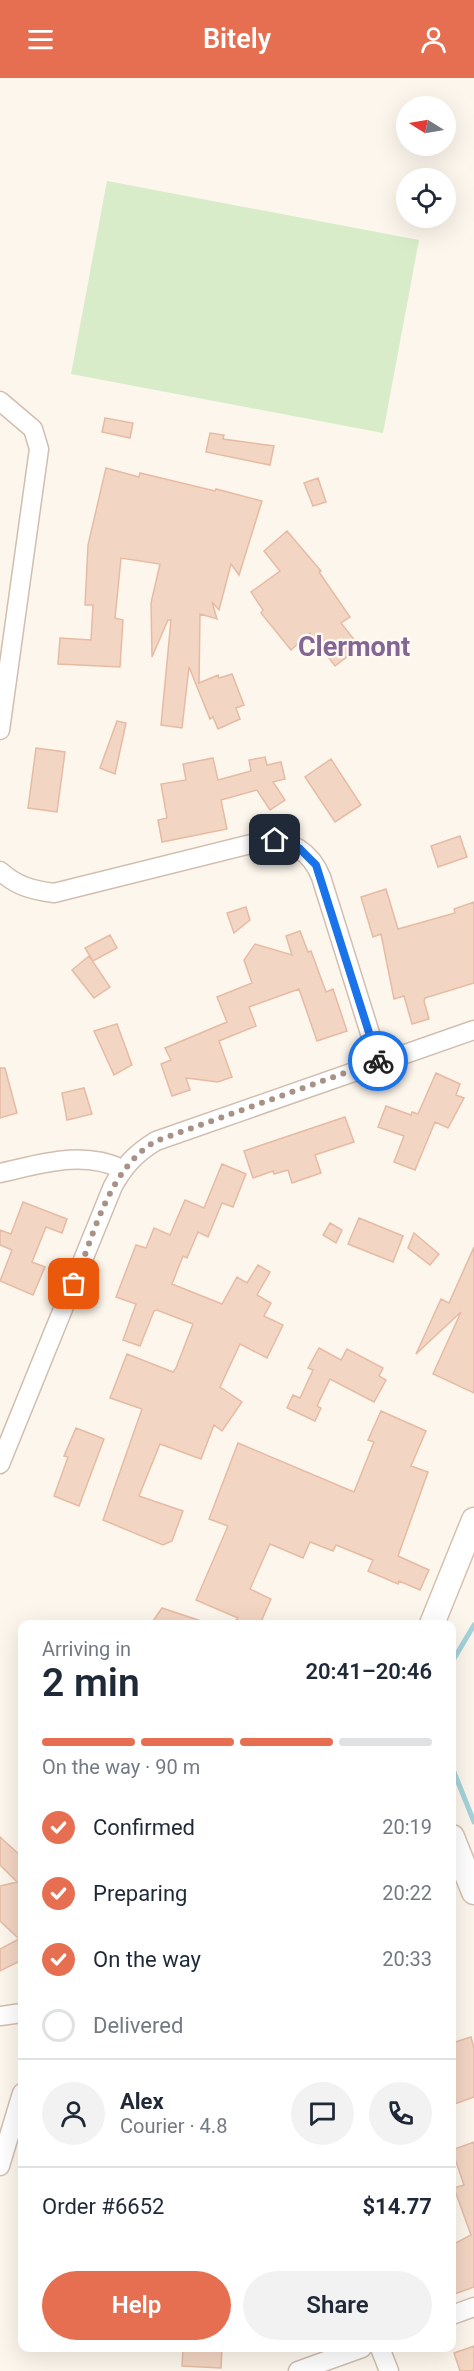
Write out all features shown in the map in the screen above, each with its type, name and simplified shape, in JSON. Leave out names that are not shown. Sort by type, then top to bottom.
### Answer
[{"type":"street","points":[[0,401],[33,429],[39,449],[0,730]]},
{"type":"street","points":[[0,871],[14,883],[31,890],[54,893],[263,841],[282,841],[299,848],[316,865],[321,877],[379,1062]]},
{"type":"street","points":[[0,1464],[122,1169],[133,1156],[156,1141],[474,1030]]},
{"type":"street","points":[[0,1173],[67,1159],[109,1163],[122,1169]]},
{"type":"street","points":[[434,1620],[474,1520]]},
{"type":"street","points":[[456,1847],[474,1892]]},
{"type":"street","points":[[0,2016],[18,2014]]},
{"type":"street","points":[[0,2166],[18,2106]]},
{"type":"street","points":[[456,2314],[474,2307]]},
{"type":"street","points":[[298,2371],[351,2352]]},
{"type":"street","points":[[381,2352],[388,2371]]},
{"type":"green space","points":[[107,181],[419,240],[383,433],[71,374]]},
{"type":"building","points":[[105,418],[133,423],[130,438],[102,432]]},
{"type":"building","points":[[210,433],[224,435],[223,439],[274,446],[270,465],[206,452]]},
{"type":"building","points":[[106,468],[139,477],[140,473],[215,491],[216,489],[262,501],[239,575],[231,564],[219,610],[212,602],[217,619],[200,614],[199,683],[218,675],[219,678],[232,674],[244,705],[236,708],[240,719],[218,729],[213,717],[210,719],[189,667],[182,728],[161,725],[171,620],[168,620],[152,657],[151,603],[160,564],[121,558],[115,618],[123,620],[120,667],[58,664],[60,638],[91,640],[93,605],[85,605],[88,545]]},
{"type":"building","points":[[318,478],[326,502],[313,506],[304,483]]},
{"type":"building","points":[[287,531],[321,571],[319,572],[350,617],[341,623],[360,647],[335,666],[310,633],[291,650],[261,613],[263,610],[251,592],[280,571],[264,551]]},
{"type":"building","points":[[117,721],[126,723],[115,774],[100,768]]},
{"type":"building","points":[[36,748],[65,752],[57,812],[28,808]]},
{"type":"building","points":[[265,757],[267,765],[281,762],[285,779],[273,782],[285,800],[270,810],[257,790],[221,800],[227,829],[162,842],[158,820],[167,818],[161,784],[186,780],[183,764],[213,758],[218,780],[251,771],[249,760]]},
{"type":"building","points":[[331,759],[361,805],[335,822],[305,777]]},
{"type":"building","points":[[460,836],[467,857],[438,867],[431,846]]},
{"type":"building","points":[[386,889],[398,929],[455,913],[454,909],[474,902],[474,983],[425,998],[429,1019],[412,1024],[404,996],[394,999],[381,934],[373,937],[361,897]]},
{"type":"building","points":[[246,907],[250,920],[234,933],[227,913]]},
{"type":"building","points":[[300,931],[308,952],[311,951],[326,992],[333,989],[347,1031],[317,1041],[299,989],[249,1007],[256,1026],[219,1041],[232,1077],[218,1082],[186,1078],[190,1090],[172,1096],[161,1064],[171,1060],[165,1048],[227,1022],[217,997],[252,983],[244,960],[255,944],[292,955],[286,936]]},
{"type":"building","points":[[110,935],[117,948],[93,961],[85,948]]},
{"type":"building","points":[[89,956],[110,987],[94,998],[72,970]]},
{"type":"building","points":[[117,1024],[132,1065],[114,1075],[94,1031]]},
{"type":"building","points":[[0,1068],[5,1068],[17,1113],[0,1118]]},
{"type":"building","points":[[436,1073],[460,1084],[456,1095],[464,1098],[448,1128],[435,1122],[415,1170],[394,1162],[404,1136],[378,1127],[386,1106],[411,1115],[412,1112],[418,1114]]},
{"type":"building","points":[[84,1088],[92,1114],[67,1120],[62,1093]]},
{"type":"building","points":[[345,1117],[354,1142],[315,1155],[321,1173],[292,1183],[288,1170],[274,1174],[273,1171],[253,1178],[244,1151]]},
{"type":"building","points":[[222,1164],[246,1174],[233,1207],[222,1203],[208,1237],[198,1232],[187,1258],[183,1256],[172,1284],[222,1304],[237,1277],[247,1283],[258,1265],[270,1272],[257,1295],[271,1303],[264,1316],[283,1325],[267,1358],[240,1344],[220,1387],[242,1402],[222,1431],[214,1425],[201,1459],[160,1444],[139,1496],[183,1511],[172,1541],[163,1545],[103,1520],[142,1409],[110,1398],[127,1354],[173,1372],[193,1324],[157,1310],[154,1311],[140,1346],[123,1340],[136,1304],[116,1297],[136,1245],[146,1248],[154,1228],[170,1235],[185,1200],[204,1208]]},
{"type":"building","points":[[23,1202],[67,1219],[62,1233],[46,1227],[32,1262],[45,1267],[33,1295],[0,1281],[12,1250],[0,1245],[0,1230],[11,1234]]},
{"type":"building","points":[[359,1218],[403,1236],[393,1262],[348,1244]]},
{"type":"building","points":[[330,1223],[342,1230],[336,1243],[323,1235]]},
{"type":"building","points":[[414,1233],[439,1254],[430,1265],[408,1248]]},
{"type":"building","points":[[474,1247],[474,1393],[433,1374],[461,1312],[416,1354],[441,1299],[449,1303]]},
{"type":"building","points":[[319,1348],[341,1360],[347,1349],[383,1368],[379,1376],[386,1380],[374,1402],[330,1379],[317,1406],[321,1408],[315,1421],[287,1408],[293,1395],[300,1398],[313,1370],[308,1368]]},
{"type":"building","points":[[381,1411],[426,1431],[411,1466],[428,1472],[398,1556],[429,1570],[420,1590],[399,1581],[398,1584],[368,1571],[373,1560],[336,1545],[333,1551],[310,1542],[303,1558],[270,1544],[250,1589],[271,1599],[262,1620],[236,1620],[238,1618],[196,1600],[228,1526],[209,1519],[238,1443],[354,1492],[374,1442],[368,1440]]},
{"type":"building","points":[[76,1428],[104,1439],[79,1506],[54,1496],[68,1457],[64,1456]]},
{"type":"building","points":[[162,1608],[198,1620],[154,1620]]},
{"type":"building","points":[[0,1837],[18,1853],[18,1938],[0,1921],[0,1886],[17,1882],[0,1865]]},
{"type":"building","points":[[18,1940],[18,1962],[0,1971],[0,1949]]},
{"type":"building","points":[[471,2037],[474,2048],[474,2097],[456,2104],[456,2042]]},
{"type":"building","points":[[474,2142],[474,2287],[456,2294],[456,2243],[471,2235],[456,2194],[456,2187],[464,2185],[456,2162],[456,2149]]},
{"type":"building","points":[[474,2346],[474,2371],[460,2371],[454,2353]]},
{"type":"building","points":[[183,2352],[222,2352],[221,2368],[182,2366]]},
{"type":"waterway","points":[[456,1655],[474,1625]]},
{"type":"waterway","points":[[456,1777],[474,1822]]},
{"type":"way so far","points":[[74,1284],[113,1186],[122,1169],[143,1148],[156,1141],[378,1061]]},
{"type":"district","name":"Clermont","points":[[354,647]]},
{"type":"route","points":[[275,840],[299,848],[316,865],[378,1061]]}]
